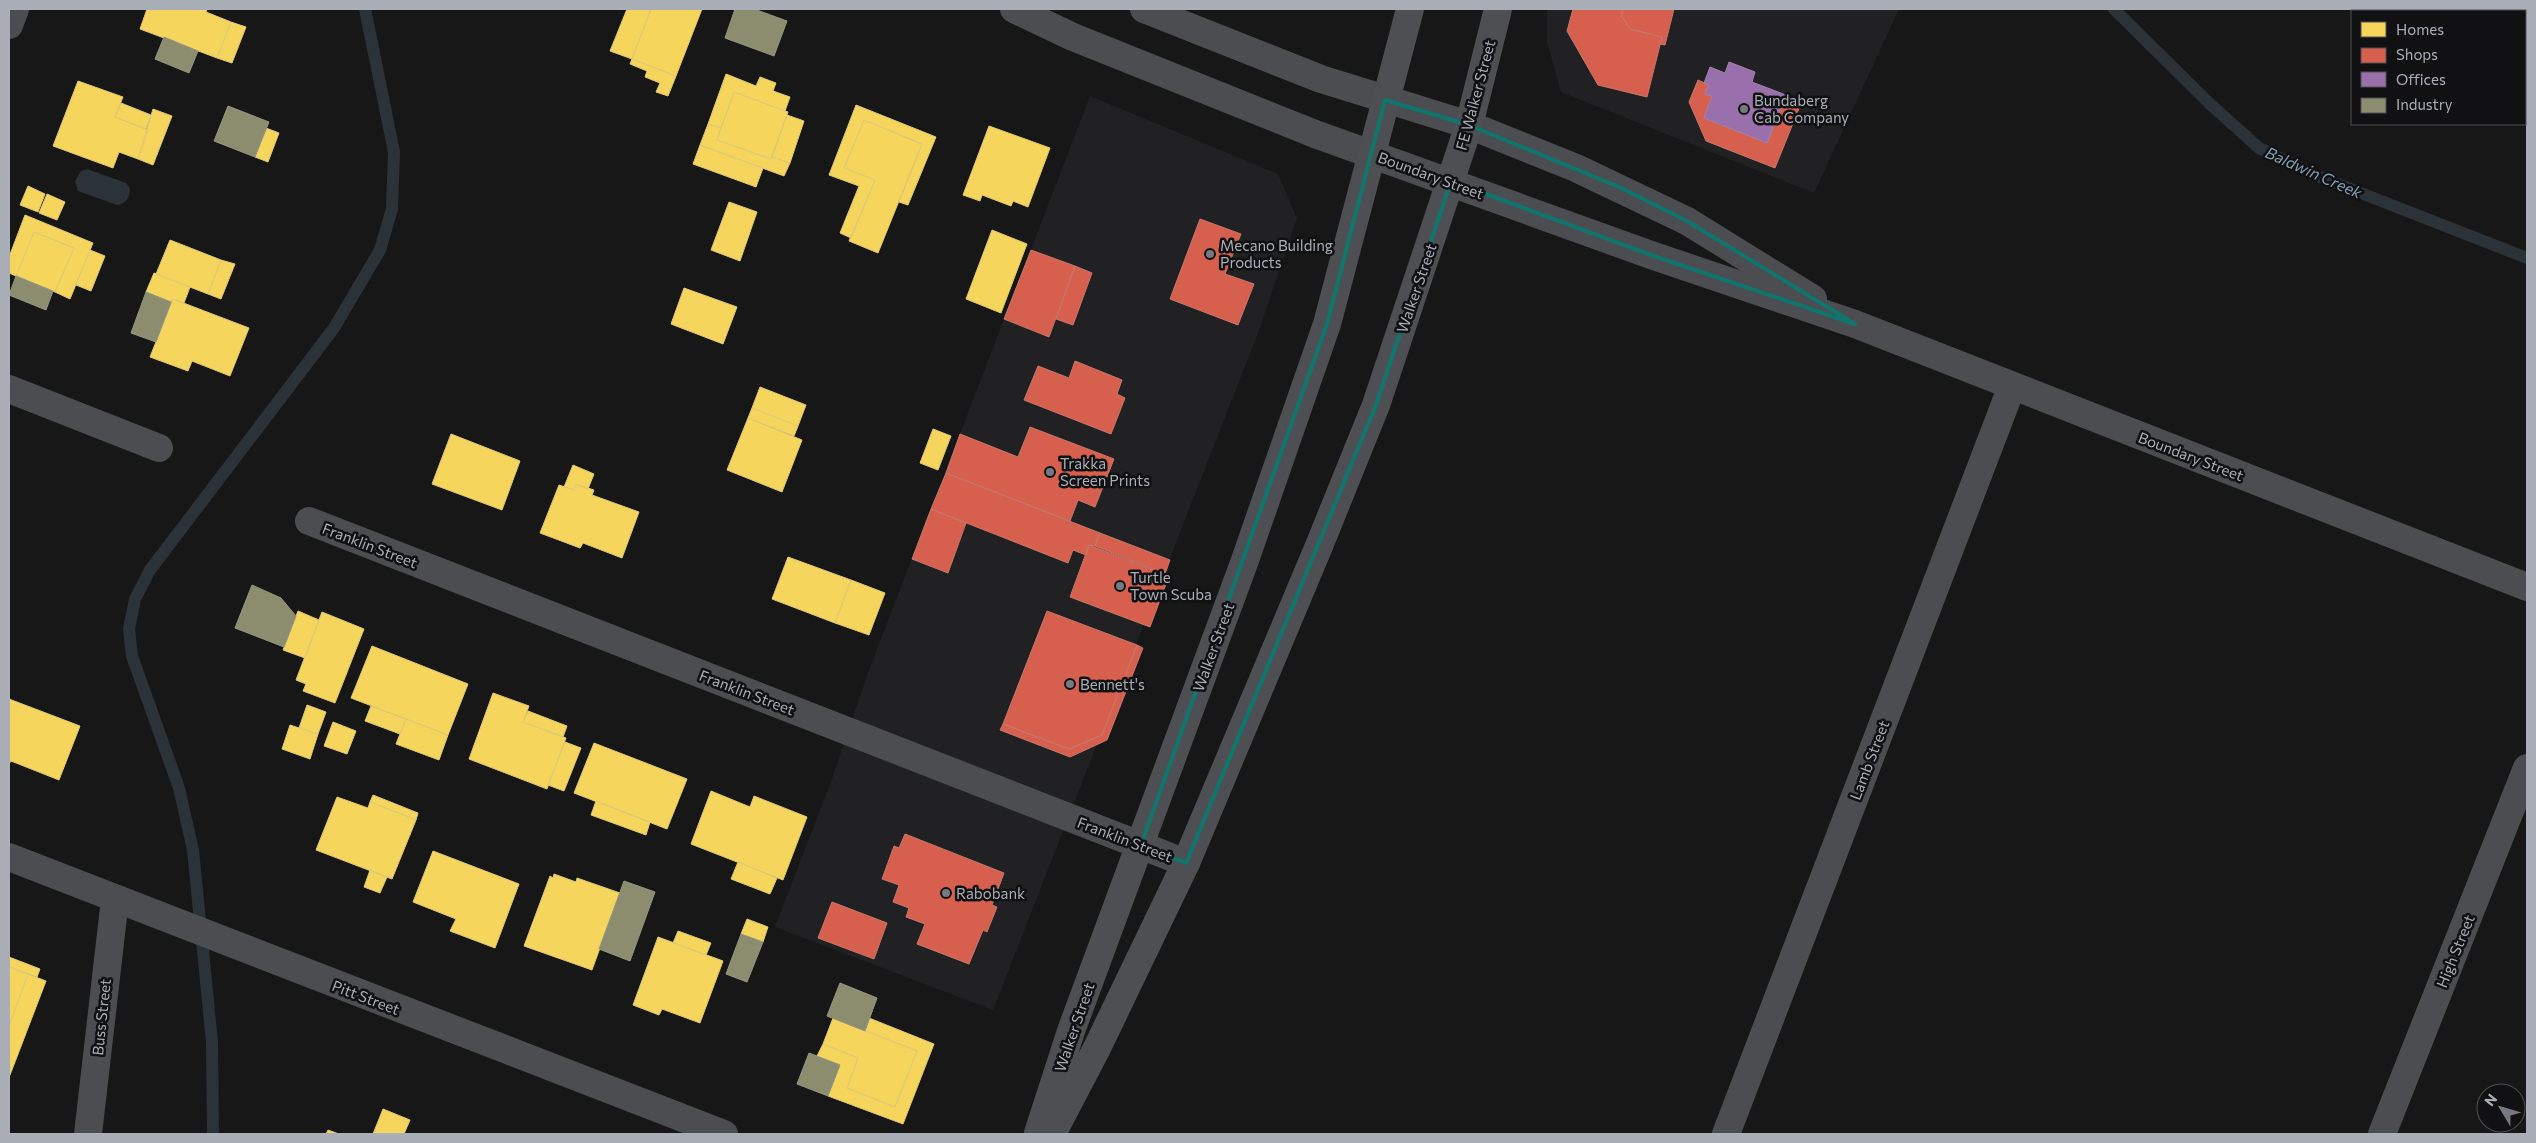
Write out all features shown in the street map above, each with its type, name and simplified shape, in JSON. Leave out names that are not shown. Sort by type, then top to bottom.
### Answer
[{"type":"main road","points":[[1372,154],[1410,9]]},
{"type":"main road","name":"FE Walker Street","points":[[1451,181],[1469,125],[1498,9]]},
{"type":"main road","name":"Walker Street","points":[[1038,1134],[1070,1032],[1141,845],[1327,324],[1372,154]]},
{"type":"main road","name":"Walker Street","points":[[1052,1134],[1097,1048],[1186,862],[1376,405],[1451,181]]},
{"type":"street","points":[[9,25],[15,9]]},
{"type":"street","name":"Boundary Street","points":[[1014,9],[1073,38],[1315,134],[1451,181],[1651,255],[1855,324],[2527,587]]},
{"type":"street","name":"Boundary Street","points":[[1144,9],[1322,79],[1469,125],[1576,168],[1687,221],[1855,324]]},
{"type":"street","name":"Lamb Street","points":[[1726,1134],[2012,386]]},
{"type":"street","points":[[9,389],[159,448]]},
{"type":"street","name":"Franklin Street","points":[[309,521],[1186,862]]},
{"type":"street","name":"High Street","points":[[2382,1134],[2527,768]]},
{"type":"street","name":"Pitt Street","points":[[9,857],[304,973],[724,1134]]},
{"type":"street","name":"Buss Street","points":[[88,1134],[115,899]]},
{"type":"highlighted area","points":[[1385,100],[1469,125],[1619,187],[1687,221],[1855,324],[1651,255],[1451,181],[1376,405],[1186,863],[1141,845],[1327,324]]},
{"type":"shaded area","points":[[1547,9],[1899,9],[1814,193],[1561,92],[1547,42]]},
{"type":"shaded area","points":[[1090,96],[1278,174],[1297,218],[1258,333],[993,1010],[775,927],[829,787],[869,670]]},
{"type":"shaded area","points":[[87,169],[126,183],[130,188],[127,200],[117,205],[78,191],[75,181],[81,171]]},
{"type":"building: Homes","points":[[147,9],[207,9],[206,12],[231,22],[217,58],[140,29]]},
{"type":"building: Homes","points":[[627,9],[651,9],[632,59],[610,51]]},
{"type":"building: Homes","points":[[651,9],[702,9],[676,76],[632,59]]},
{"type":"building: Homes","points":[[231,22],[246,27],[232,63],[217,58]]},
{"type":"building: Homes","points":[[632,59],[676,76],[668,96],[656,92],[660,83],[645,77],[647,71],[630,64]]},
{"type":"building: Homes","points":[[726,74],[756,86],[760,77],[776,83],[773,91],[790,97],[785,111],[734,92],[721,128],[708,124]]},
{"type":"building: Homes","points":[[78,81],[123,97],[115,117],[148,130],[138,159],[119,152],[113,168],[53,146]]},
{"type":"building: Homes","points":[[734,92],[788,112],[771,159],[717,140]]},
{"type":"building: Homes","points":[[121,103],[151,115],[146,129],[115,117]]},
{"type":"building: Homes","points":[[856,105],[936,137],[908,205],[899,202],[922,144],[864,120],[844,168],[875,180],[851,238],[840,233],[859,186],[829,175]]},
{"type":"building: Homes","points":[[153,109],[172,116],[153,165],[138,159]]},
{"type":"building: Homes","points":[[787,115],[804,121],[790,163],[772,157]]},
{"type":"building: Homes","points":[[864,120],[922,144],[878,253],[849,241],[875,180],[844,168]]},
{"type":"building: Homes","points":[[708,124],[721,128],[717,140],[771,159],[772,157],[790,163],[784,176],[700,145]]},
{"type":"building: Homes","points":[[989,126],[1050,148],[1028,207],[1013,201],[1011,206],[982,195],[980,201],[963,195]]},
{"type":"building: Homes","points":[[266,128],[279,133],[268,162],[255,157]]},
{"type":"building: Homes","points":[[700,145],[763,168],[756,187],[693,164]]},
{"type":"building: Homes","points":[[28,186],[45,194],[38,212],[20,205]]},
{"type":"building: Homes","points":[[47,194],[65,202],[57,220],[39,213]]},
{"type":"building: Homes","points":[[729,202],[757,212],[740,261],[711,250]]},
{"type":"building: Homes","points":[[25,215],[93,243],[70,299],[55,292],[74,248],[34,232],[16,276],[9,273],[9,257]]},
{"type":"building: Homes","points":[[992,230],[1027,244],[1001,313],[966,299]]},
{"type":"building: Homes","points":[[34,232],[74,248],[55,292],[16,276]]},
{"type":"building: Homes","points":[[170,240],[221,260],[208,294],[156,274]]},
{"type":"building: Homes","points":[[90,250],[105,256],[91,291],[76,285]]},
{"type":"building: Homes","points":[[221,260],[235,264],[221,299],[208,294]]},
{"type":"building: Homes","points":[[154,273],[190,287],[184,303],[173,299],[171,302],[146,292]]},
{"type":"building: Homes","points":[[684,288],[737,307],[723,344],[671,324]]},
{"type":"building: Homes","points":[[173,299],[249,328],[230,376],[192,361],[188,371],[150,357]]},
{"type":"building: Homes","points":[[760,387],[806,405],[798,426],[752,408]]},
{"type":"building: Homes","points":[[752,408],[798,426],[794,436],[748,418]]},
{"type":"building: Homes","points":[[748,418],[802,440],[782,492],[727,470]]},
{"type":"building: Homes","points":[[933,429],[951,436],[938,470],[920,463]]},
{"type":"building: Homes","points":[[451,434],[520,461],[502,510],[432,484]]},
{"type":"building: Homes","points":[[573,465],[594,474],[588,489],[576,484],[574,490],[564,487]]},
{"type":"building: Homes","points":[[576,484],[594,490],[592,495],[639,512],[622,558],[583,543],[580,548],[540,533],[559,485],[574,490]]},
{"type":"building: Homes","points":[[788,557],[851,580],[835,623],[772,599]]},
{"type":"building: Homes","points":[[851,580],[885,593],[869,635],[835,623]]},
{"type":"building: Homes","points":[[298,611],[319,620],[305,658],[283,650]]},
{"type":"building: Homes","points":[[322,612],[364,629],[335,703],[303,691],[306,684],[296,680]]},
{"type":"building: Homes","points":[[372,646],[468,684],[448,735],[351,698]]},
{"type":"building: Homes","points":[[493,693],[529,706],[523,722],[566,738],[547,789],[469,759]]},
{"type":"building: Homes","points":[[9,699],[80,726],[59,780],[11,761],[9,764]]},
{"type":"building: Homes","points":[[307,705],[326,712],[318,734],[299,728]]},
{"type":"building: Homes","points":[[371,706],[406,719],[400,734],[365,721]]},
{"type":"building: Homes","points":[[528,711],[567,726],[563,737],[523,722]]},
{"type":"building: Homes","points":[[406,719],[448,735],[439,760],[396,744]]},
{"type":"building: Homes","points":[[333,722],[356,731],[347,754],[324,746]]},
{"type":"building: Homes","points":[[290,725],[318,734],[310,759],[282,749]]},
{"type":"building: Homes","points":[[565,742],[581,748],[564,791],[548,785]]},
{"type":"building: Homes","points":[[594,743],[687,779],[667,829],[574,793]]},
{"type":"building: Homes","points":[[711,791],[750,807],[754,796],[807,817],[783,880],[691,844]]},
{"type":"building: Homes","points":[[373,795],[418,813],[416,820],[370,802]]},
{"type":"building: Homes","points":[[337,797],[368,808],[370,802],[416,820],[392,879],[316,850]]},
{"type":"building: Homes","points":[[596,801],[650,822],[646,835],[591,815]]},
{"type":"building: Homes","points":[[433,851],[519,884],[495,948],[450,931],[456,919],[413,902]]},
{"type":"building: Homes","points":[[738,862],[777,878],[770,894],[731,879]]},
{"type":"building: Homes","points":[[370,870],[387,877],[380,893],[364,887]]},
{"type":"building: Homes","points":[[554,874],[576,882],[577,878],[620,893],[592,970],[524,946],[550,876],[553,878]]},
{"type":"building: Homes","points":[[747,919],[768,927],[763,942],[741,934]]},
{"type":"building: Homes","points":[[678,931],[711,943],[706,955],[673,943]]},
{"type":"building: Homes","points":[[658,937],[723,961],[700,1023],[662,1009],[659,1015],[633,1005]]},
{"type":"building: Homes","points":[[9,957],[40,969],[37,977],[9,967]]},
{"type":"building: Homes","points":[[9,967],[28,974],[9,1026]]},
{"type":"building: Homes","points":[[28,974],[46,981],[10,1075],[9,1026]]},
{"type":"building: Homes","points":[[833,1018],[917,1051],[895,1107],[847,1088],[858,1058],[823,1044]]},
{"type":"building: Homes","points":[[869,1018],[934,1044],[903,1124],[828,1096],[840,1065],[817,1056],[823,1044],[858,1058],[847,1088],[895,1107],[917,1051],[865,1031]]},
{"type":"building: Homes","points":[[383,1109],[410,1120],[404,1134],[373,1134]]},
{"type":"building: Homes","points":[[328,1130],[339,1134],[326,1134]]},
{"type":"building: Shops","points":[[1573,9],[1623,9],[1621,15],[1630,29],[1662,37],[1647,97],[1598,85],[1567,31]]},
{"type":"building: Shops","points":[[1623,9],[1674,9],[1665,45],[1660,44],[1662,37],[1630,29],[1621,15]]},
{"type":"building: Shops","points":[[1698,80],[1709,85],[1705,94],[1712,96],[1704,118],[1767,143],[1784,99],[1800,106],[1775,168],[1706,141],[1689,102]]},
{"type":"building: Shops","name":"Mecano Building Products","points":[[1200,219],[1241,234],[1225,274],[1254,284],[1238,325],[1170,299]]},
{"type":"building: Shops","points":[[1031,250],[1075,266],[1049,337],[1004,319]]},
{"type":"building: Shops","points":[[1075,266],[1092,273],[1073,325],[1056,319]]},
{"type":"building: Shops","points":[[1075,361],[1122,380],[1117,394],[1125,398],[1111,434],[1024,400],[1038,366],[1069,378]]},
{"type":"building: Shops","points":[[1030,427],[1114,459],[1095,507],[1078,500],[1070,521],[946,473],[960,434],[1018,457]]},
{"type":"building: Shops","points":[[946,473],[1100,533],[1095,546],[1089,545],[1086,555],[1073,550],[1068,563],[931,509]]},
{"type":"building: Shops","points":[[931,509],[966,523],[948,573],[912,559]]},
{"type":"building: Shops","points":[[1100,533],[1170,560],[1165,574],[1095,546]]},
{"type":"building: Shops","name":"Turtle Town Scuba","points":[[1089,545],[1169,576],[1150,627],[1070,597]]},
{"type":"building: Shops","name":"Bennett's","points":[[1047,611],[1137,645],[1102,735],[1069,749],[1003,724]]},
{"type":"building: Shops","points":[[1137,645],[1143,648],[1107,740],[1070,757],[1000,730],[1003,724],[1069,749],[1102,735]]},
{"type":"building: Shops","name":"Rabobank","points":[[905,834],[1004,873],[992,905],[997,907],[987,932],[983,930],[969,964],[917,944],[925,924],[906,917],[909,908],[893,902],[899,885],[882,879],[894,846],[899,848]]},
{"type":"building: Shops","points":[[832,902],[887,923],[874,959],[818,938]]},
{"type":"building: Offices","name":"Bundaberg Cab Company","points":[[1729,62],[1755,72],[1752,82],[1786,95],[1767,143],[1704,118],[1712,96],[1705,94],[1709,85],[1704,83],[1710,67],[1725,73]]},
{"type":"building: Industry","points":[[735,9],[754,9],[787,21],[774,56],[725,38]]},
{"type":"building: Industry","points":[[164,37],[198,51],[189,73],[155,59]]},
{"type":"building: Industry","points":[[228,106],[269,122],[255,157],[214,141]]},
{"type":"building: Industry","points":[[16,276],[53,291],[46,310],[9,295]]},
{"type":"building: Industry","points":[[146,292],[171,302],[156,342],[131,333]]},
{"type":"building: Industry","points":[[252,585],[281,598],[296,616],[284,647],[235,628]]},
{"type":"building: Industry","points":[[624,881],[655,892],[630,961],[599,949]]},
{"type":"building: Industry","points":[[741,934],[763,942],[747,982],[726,974]]},
{"type":"building: Industry","points":[[840,983],[877,998],[865,1031],[827,1016]]},
{"type":"building: Industry","points":[[809,1053],[840,1065],[828,1096],[797,1084]]},
{"type":"waterway","points":[[213,1134],[212,1042],[193,850],[179,788],[132,656],[129,629],[135,599],[150,570],[334,328],[380,250],[392,209],[394,152],[365,9]]},
{"type":"waterway","name":"Baldwin Creek","points":[[2114,9],[2209,103],[2259,148],[2315,175],[2527,258]]},
{"type":"place","name":"Bundaberg Cab Company","points":[[1744,109]]},
{"type":"place","name":"Mecano Building Products","points":[[1210,254]]},
{"type":"place","name":"Trakka Screen Prints","points":[[1050,472]]},
{"type":"place","name":"Turtle Town Scuba","points":[[1120,586]]},
{"type":"place","name":"Bennett's","points":[[1070,684]]},
{"type":"place","name":"Rabobank","points":[[946,893]]}]
